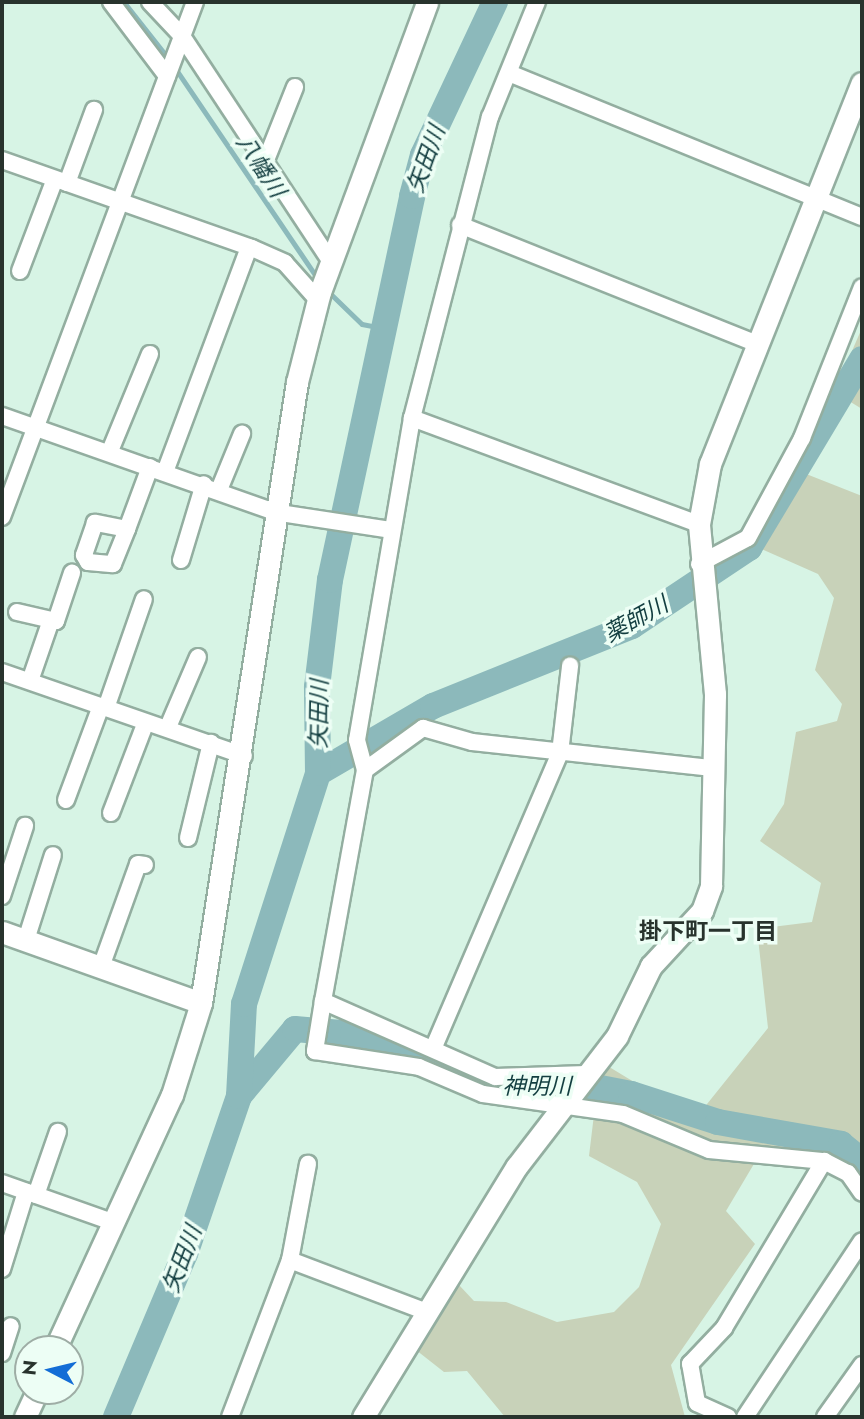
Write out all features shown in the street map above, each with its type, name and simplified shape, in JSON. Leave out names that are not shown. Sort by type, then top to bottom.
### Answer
[{"type":"street","points":[[111,2],[169,72]]},
{"type":"street","points":[[150,2],[264,165],[329,267]]},
{"type":"street","points":[[2,517],[195,2]]},
{"type":"street","points":[[61,1335],[172,1095],[201,1003],[244,756],[279,512],[319,296],[427,2]]},
{"type":"street","points":[[537,2],[509,73],[460,225],[387,529],[357,740],[365,770],[315,1051],[419,1067],[483,1094],[569,1102],[623,1114],[709,1150],[824,1161],[848,1173],[862,1193]]},
{"type":"street","points":[[509,73],[862,216]]},
{"type":"street","points":[[363,1417],[529,1148],[569,1102],[586,1074],[617,1036],[651,966],[702,911],[710,886],[714,662],[699,564],[699,524],[710,464],[862,83]]},
{"type":"street","points":[[264,165],[295,87]]},
{"type":"street","points":[[20,271],[94,110]]},
{"type":"street","points":[[2,160],[249,247],[285,263],[319,296]]},
{"type":"street","points":[[460,225],[757,344]]},
{"type":"street","points":[[127,529],[157,470],[249,247]]},
{"type":"street","points":[[699,564],[748,538],[802,438],[862,287]]},
{"type":"street","points":[[110,452],[150,354]]},
{"type":"street","points":[[2,416],[279,512],[387,529]]},
{"type":"street","points":[[412,418],[699,524]]},
{"type":"street","points":[[181,560],[211,487],[242,435]]},
{"type":"street","points":[[30,681],[50,623],[72,573]]},
{"type":"street","points":[[66,800],[144,599]]},
{"type":"street","points":[[17,612],[50,623]]},
{"type":"street","points":[[168,727],[198,657]]},
{"type":"street","points":[[433,1049],[560,754],[570,666]]},
{"type":"street","points":[[2,672],[146,722],[168,727],[244,756]]},
{"type":"street","points":[[111,813],[146,722]]},
{"type":"street","points":[[365,770],[423,728],[472,743],[713,768]]},
{"type":"street","points":[[188,838],[211,743]]},
{"type":"street","points":[[2,896],[25,826]]},
{"type":"street","points":[[26,940],[53,855]]},
{"type":"street","points":[[101,967],[138,864],[145,865]]},
{"type":"street","points":[[2,932],[201,1003]]},
{"type":"street","points":[[323,1001],[495,1077],[586,1074]]},
{"type":"street","points":[[2,1269],[58,1132]]},
{"type":"street","points":[[728,1417],[697,1403],[690,1364],[724,1328],[824,1161]]},
{"type":"street","points":[[230,1417],[290,1260],[308,1164]]},
{"type":"street","points":[[2,1183],[112,1222]]},
{"type":"street","points":[[746,1417],[862,1241]]},
{"type":"street","points":[[290,1260],[427,1312]]},
{"type":"street","points":[[2,1353],[11,1326]]},
{"type":"street","points":[[825,1417],[862,1365]]},
{"type":"green space","points":[[862,328],[862,409],[849,401],[845,367]]},
{"type":"green space","points":[[791,468],[862,496],[862,1183],[833,1160],[764,1147],[726,1211],[755,1244],[671,1365],[685,1417],[505,1417],[467,1371],[444,1372],[416,1350],[459,1285],[474,1301],[506,1302],[557,1322],[614,1312],[639,1287],[661,1224],[637,1182],[589,1156],[599,1073],[606,1065],[695,1119],[768,1028],[757,929],[812,922],[821,883],[760,841],[784,804],[796,732],[837,721],[842,704],[815,670],[834,598],[818,574],[757,547]]},
{"type":"waterway","name":"八幡川","points":[[124,2],[169,59]]},
{"type":"waterway","name":"矢田川","points":[[116,1417],[185,1254],[239,1096],[244,1004],[318,773],[317,687],[330,580],[412,196],[423,155],[495,2]]},
{"type":"waterway","name":"八幡川","points":[[176,69],[318,279]]},
{"type":"waterway","name":"八幡川","points":[[328,291],[362,324],[383,328]]},
{"type":"waterway","name":"薬師川","points":[[318,773],[433,706],[632,626],[749,548],[862,359]]},
{"type":"waterway","name":"神明川","points":[[239,1096],[295,1029],[353,1034],[490,1086],[590,1086],[631,1094],[718,1122],[841,1144],[862,1161]]},
{"type":"district","name":"掛下町一丁目","points":[[708,931]]}]
